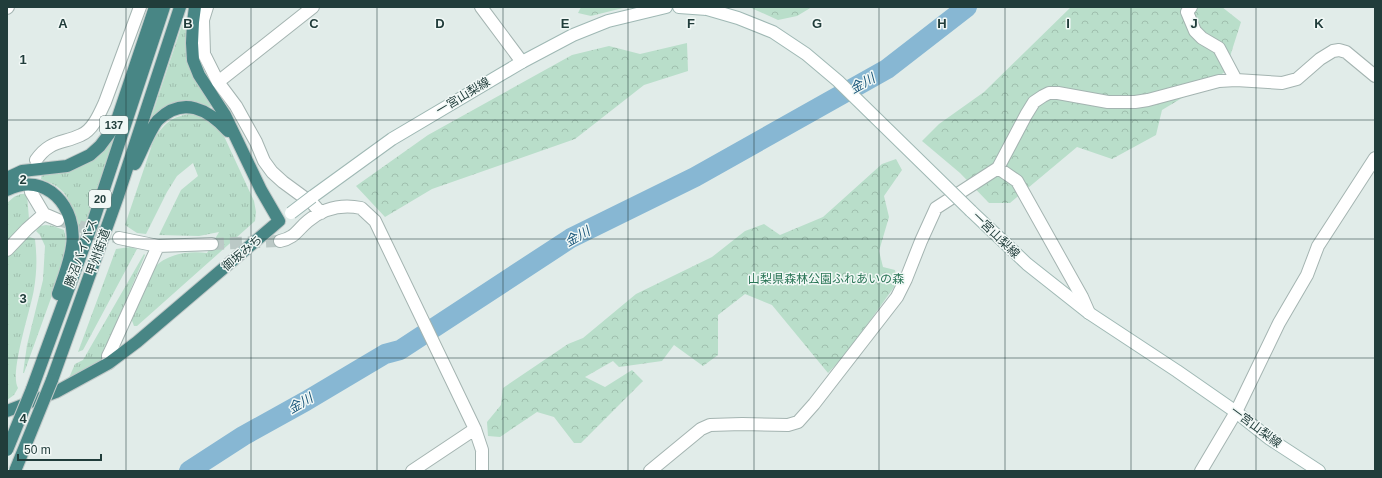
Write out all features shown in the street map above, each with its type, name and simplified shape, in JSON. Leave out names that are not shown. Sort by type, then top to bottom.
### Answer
[{"type":"highway","name":"137","points":[[7,178],[22,171],[67,166],[90,156],[100,146],[109,134],[118,117],[155,7]]},
{"type":"highway","name":"勝沼バイパス","points":[[7,450],[39,371],[94,219],[164,7]]},
{"type":"highway","name":"甲州街道","points":[[15,471],[52,380],[118,196],[180,7]]},
{"type":"highway","points":[[196,7],[192,36],[193,60],[199,75],[225,115],[261,190],[279,221]]},
{"type":"highway","points":[[118,196],[158,121],[170,111],[181,108],[196,108],[220,122],[237,140]]},
{"type":"highway","points":[[7,190],[16,185],[34,184],[48,189],[57,196],[70,219],[72,246],[41,348],[39,371]]},
{"type":"highway","name":"御坂みち","points":[[9,409],[56,392],[109,363],[137,342],[279,221]]},
{"type":"street","points":[[36,160],[48,147],[82,135],[100,114],[140,7]]},
{"type":"street","points":[[206,7],[203,20],[204,54],[218,82],[236,106],[256,142],[264,161],[272,172],[321,212]]},
{"type":"street","points":[[218,82],[313,7]]},
{"type":"street","points":[[481,7],[522,62]]},
{"type":"street","name":"一宮山梨線","points":[[279,221],[392,139],[522,62],[573,35],[608,21],[666,7]]},
{"type":"street","name":"一宮山梨線","points":[[679,7],[707,9],[738,18],[773,32],[806,54],[838,81],[1027,264],[1089,314],[1177,371],[1236,412],[1270,439],[1319,471]]},
{"type":"street","points":[[1191,7],[1187,12],[1195,31],[1202,38],[1219,48],[1236,80]]},
{"type":"street","points":[[650,471],[701,430],[710,425],[788,425],[798,422],[819,398],[897,297],[936,208],[998,168],[1026,115],[1034,102],[1042,96],[1049,93],[1058,93],[1108,102],[1135,102],[1148,100],[1211,82],[1236,80],[1282,84],[1297,79],[1320,59],[1333,51],[1339,50],[1346,52],[1375,76]]},
{"type":"street","points":[[1201,471],[1236,412],[1279,323],[1307,275],[1318,246],[1375,158]]},
{"type":"street","points":[[998,168],[1017,181],[1082,297],[1089,314]]},
{"type":"street","points":[[30,192],[44,214],[58,220]]},
{"type":"street","points":[[280,241],[288,240],[307,222],[321,212],[341,206],[361,208],[375,221],[473,424],[482,450],[482,471]]},
{"type":"street","points":[[7,250],[44,214]]},
{"type":"street","points":[[119,238],[158,246],[212,244]]},
{"type":"street","points":[[109,363],[108,356],[158,246]]},
{"type":"street","points":[[412,471],[473,424]]},
{"type":"green space","points":[[581,7],[627,7],[591,16],[578,13]]},
{"type":"green space","points":[[749,7],[812,7],[797,16],[778,20]]},
{"type":"green space","points":[[1071,7],[1222,7],[1241,22],[1225,72],[1162,110],[1156,135],[1112,159],[1077,147],[1010,203],[989,203],[960,173],[922,141],[939,124],[984,92]]},
{"type":"green space","points":[[187,23],[189,25],[186,39],[187,51],[212,106],[209,107],[193,101],[179,101],[166,107],[154,119],[151,118],[182,25]]},
{"type":"green space","points":[[687,43],[688,71],[644,85],[575,139],[432,189],[385,217],[356,186],[428,135],[572,55],[609,46],[640,54]]},
{"type":"green space","points":[[189,114],[201,116],[214,123],[223,134],[254,201],[256,212],[255,221],[137,326],[134,326],[131,318],[147,278],[155,267],[160,262],[180,254],[194,252],[207,253],[219,232],[199,236],[159,235],[181,190],[198,176],[193,163],[177,176],[167,192],[146,234],[137,233],[125,225],[154,139],[168,122],[177,117]]},
{"type":"green space","points":[[112,138],[114,139],[87,221],[78,229],[67,197],[58,187],[41,179],[42,174]]},
{"type":"green space","name":"山梨県森林公園ふれあいの森","points":[[896,159],[902,170],[884,196],[889,217],[879,251],[883,267],[895,270],[897,283],[846,354],[828,373],[772,305],[745,294],[718,315],[718,355],[703,366],[674,345],[662,361],[619,367],[613,361],[585,377],[605,387],[632,370],[643,381],[581,443],[574,443],[554,417],[537,412],[500,437],[488,436],[487,422],[501,405],[503,388],[568,344],[583,338],[636,294],[712,257],[745,231],[764,224],[780,235],[823,217],[882,164]]},
{"type":"green space","points":[[21,194],[27,194],[29,219],[7,243],[7,203],[14,197]]},
{"type":"green space","points":[[46,225],[64,230],[66,239],[64,255],[55,287],[23,373],[27,345],[43,280],[45,246],[40,235],[36,231],[40,226]]},
{"type":"green space","points":[[27,236],[35,239],[35,282],[18,355],[16,380],[18,388],[14,395],[7,400],[7,257]]},
{"type":"green space","points":[[130,247],[137,249],[83,350],[78,352],[116,249]]},
{"type":"green space","points":[[144,254],[145,255],[101,360],[68,380],[75,364],[83,360]]},
{"type":"waterway","name":"金川","points":[[189,471],[243,436],[385,354],[400,350],[571,238],[695,177],[887,69],[967,7]]},
{"type":"tunnel","points":[[62,221],[119,238]]},
{"type":"tunnel","points":[[212,244],[280,241]]}]
